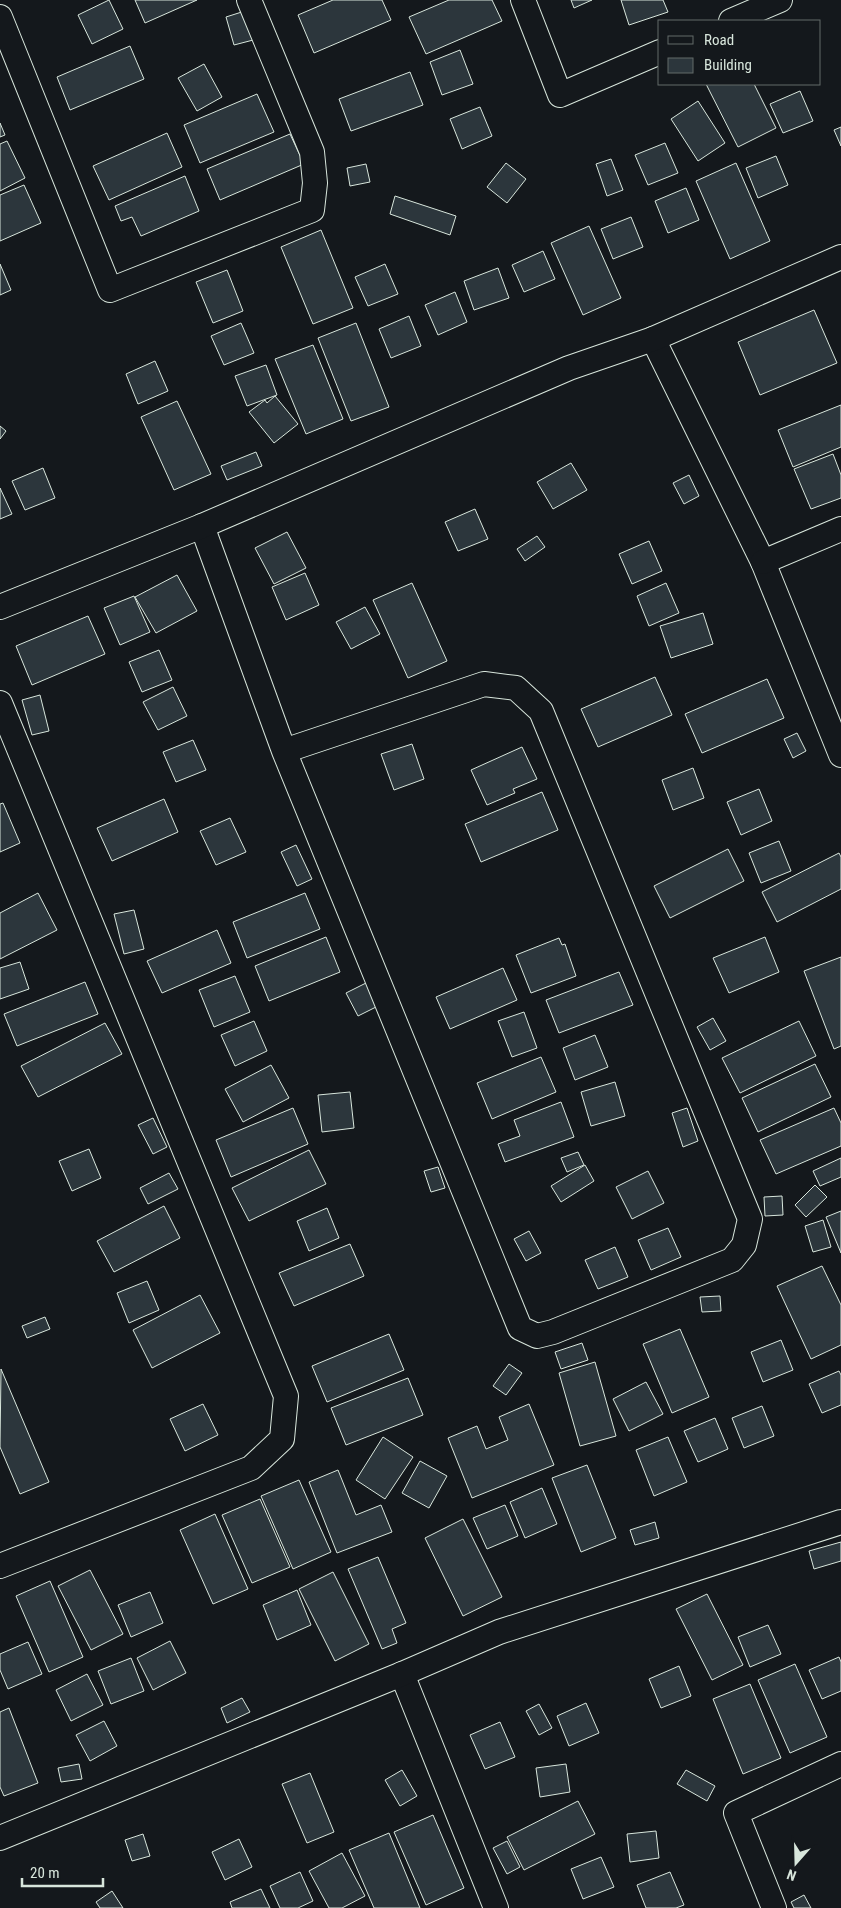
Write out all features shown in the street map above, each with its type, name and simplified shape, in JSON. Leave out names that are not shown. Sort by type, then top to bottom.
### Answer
[{"type":"street","points":[[0,17],[110,290],[312,210],[315,183],[312,152],[249,0]]},
{"type":"street","points":[[523,0],[560,95],[658,53]]},
{"type":"street","points":[[733,20],[780,0]]},
{"type":"street","points":[[0,607],[202,526],[569,368],[653,339],[841,257]]},
{"type":"street","points":[[653,339],[763,562],[841,755]]},
{"type":"street","points":[[202,526],[284,751],[520,1328],[537,1336],[553,1332],[732,1260],[744,1245],[750,1219],[542,711],[516,688],[484,684],[284,751]]},
{"type":"street","points":[[763,562],[841,529]]},
{"type":"street","points":[[0,703],[286,1396],[282,1440],[251,1468],[0,1566]]},
{"type":"street","points":[[0,1838],[402,1674],[499,1632],[841,1522]]},
{"type":"street","points":[[402,1674],[496,1908]]},
{"type":"street","points":[[774,1908],[736,1813],[841,1764]]},
{"type":"building","points":[[109,0],[123,29],[92,44],[78,15]]},
{"type":"building","points":[[135,0],[197,0],[145,23]]},
{"type":"building","points":[[333,0],[382,0],[391,20],[314,53],[298,15]]},
{"type":"building","points":[[449,0],[492,0],[502,21],[426,54],[409,17]]},
{"type":"building","points":[[571,0],[592,0],[574,8]]},
{"type":"building","points":[[621,0],[663,0],[668,12],[629,25]]},
{"type":"building","points":[[248,10],[257,39],[234,45],[226,17]]},
{"type":"building","points":[[130,46],[144,79],[70,110],[57,77]]},
{"type":"building","points":[[460,50],[473,84],[442,95],[430,62]]},
{"type":"building","points":[[204,64],[222,97],[197,111],[178,78]]},
{"type":"building","points":[[410,72],[423,105],[351,131],[339,99]]},
{"type":"building","points":[[707,85],[754,85],[776,128],[738,147]]},
{"type":"building","points":[[800,91],[813,121],[783,133],[770,104]]},
{"type":"building","points":[[257,94],[274,132],[200,163],[184,125]]},
{"type":"building","points":[[698,101],[725,143],[698,161],[671,119]]},
{"type":"building","points":[[480,107],[492,136],[462,149],[450,119]]},
{"type":"building","points":[[0,123],[5,135],[0,137]]},
{"type":"building","points":[[841,127],[841,146],[834,130]]},
{"type":"building","points":[[167,133],[182,167],[109,200],[93,166]]},
{"type":"building","points":[[290,134],[304,164],[220,200],[207,169]]},
{"type":"building","points":[[7,141],[25,178],[0,191],[0,144]]},
{"type":"building","points":[[665,143],[678,173],[648,185],[635,155]]},
{"type":"building","points":[[776,156],[788,185],[758,198],[746,168]]},
{"type":"building","points":[[611,159],[623,190],[607,196],[596,164]]},
{"type":"building","points":[[506,163],[526,179],[507,203],[487,187]]},
{"type":"building","points":[[736,163],[770,241],[730,259],[696,181]]},
{"type":"building","points":[[366,164],[370,182],[350,186],[347,168]]},
{"type":"building","points":[[185,176],[199,211],[141,236],[132,217],[121,221],[115,206]]},
{"type":"building","points":[[24,185],[41,223],[0,241],[0,195]]},
{"type":"building","points":[[686,188],[699,220],[668,233],[655,201]]},
{"type":"building","points":[[395,196],[456,216],[450,235],[390,214]]},
{"type":"building","points":[[631,217],[643,247],[613,259],[601,229]]},
{"type":"building","points":[[589,226],[621,298],[583,315],[551,243]]},
{"type":"building","points":[[321,230],[353,308],[313,324],[281,247]]},
{"type":"building","points":[[543,251],[555,279],[524,292],[512,265]]},
{"type":"building","points":[[0,264],[11,290],[0,295]]},
{"type":"building","points":[[385,264],[398,294],[368,306],[355,277]]},
{"type":"building","points":[[498,268],[509,298],[474,310],[464,281]]},
{"type":"building","points":[[227,270],[243,311],[213,323],[196,282]]},
{"type":"building","points":[[455,292],[467,322],[438,335],[425,305]]},
{"type":"building","points":[[814,310],[837,363],[760,395],[738,342]]},
{"type":"building","points":[[409,316],[421,346],[391,358],[379,329]]},
{"type":"building","points":[[241,323],[254,353],[224,365],[211,336]]},
{"type":"building","points":[[356,323],[389,407],[351,421],[318,338]]},
{"type":"building","points":[[313,345],[343,419],[306,434],[275,359]]},
{"type":"building","points":[[155,361],[168,391],[138,404],[126,374]]},
{"type":"building","points":[[266,365],[277,395],[247,406],[235,376]]},
{"type":"building","points":[[275,396],[298,424],[274,443],[249,412],[265,400],[267,403]]},
{"type":"building","points":[[177,401],[211,474],[174,490],[141,417]]},
{"type":"building","points":[[841,405],[841,447],[793,467],[778,430]]},
{"type":"building","points":[[0,426],[6,431],[0,439]]},
{"type":"building","points":[[256,452],[262,466],[227,480],[221,466]]},
{"type":"building","points":[[833,454],[841,475],[841,498],[811,509],[794,469]]},
{"type":"building","points":[[571,463],[587,490],[553,509],[537,482]]},
{"type":"building","points":[[43,468],[55,498],[25,510],[12,481]]},
{"type":"building","points":[[689,475],[699,496],[684,504],[673,483]]},
{"type":"building","points":[[0,488],[12,514],[0,519]]},
{"type":"building","points":[[475,509],[488,539],[458,551],[445,522]]},
{"type":"building","points":[[287,532],[306,568],[274,584],[255,548]]},
{"type":"building","points":[[537,536],[545,547],[525,561],[517,549]]},
{"type":"building","points":[[649,541],[662,571],[632,584],[619,554]]},
{"type":"building","points":[[305,573],[319,605],[286,620],[272,587]]},
{"type":"building","points":[[177,575],[197,611],[156,633],[135,597]]},
{"type":"building","points":[[412,583],[447,661],[408,678],[373,600]]},
{"type":"building","points":[[666,583],[679,613],[649,626],[637,596]]},
{"type":"building","points":[[134,596],[150,632],[120,645],[104,608]]},
{"type":"building","points":[[365,607],[380,634],[351,649],[336,622]]},
{"type":"building","points":[[703,613],[713,644],[671,658],[660,626]]},
{"type":"building","points":[[88,616],[105,654],[32,685],[16,646]]},
{"type":"building","points":[[159,650],[172,680],[142,692],[129,662]]},
{"type":"building","points":[[655,677],[672,715],[598,747],[581,709]]},
{"type":"building","points":[[767,679],[784,718],[702,753],[685,714]]},
{"type":"building","points":[[173,687],[187,716],[158,730],[143,702]]},
{"type":"building","points":[[40,695],[49,731],[32,735],[22,700]]},
{"type":"building","points":[[797,733],[806,751],[793,758],[784,739]]},
{"type":"building","points":[[193,740],[206,770],[176,782],[163,752]]},
{"type":"building","points":[[412,744],[424,779],[394,790],[381,754]]},
{"type":"building","points":[[522,747],[537,779],[513,789],[515,793],[487,805],[471,770]]},
{"type":"building","points":[[693,768],[704,798],[673,810],[662,780]]},
{"type":"building","points":[[759,789],[772,821],[741,835],[727,802]]},
{"type":"building","points":[[542,792],[558,830],[481,862],[465,824]]},
{"type":"building","points":[[164,799],[178,832],[112,861],[97,828]]},
{"type":"building","points":[[3,803],[20,843],[0,852],[0,804]]},
{"type":"building","points":[[230,818],[246,852],[216,865],[200,831]]},
{"type":"building","points":[[779,841],[791,871],[761,883],[749,853]]},
{"type":"building","points":[[296,845],[312,879],[297,886],[281,852]]},
{"type":"building","points":[[728,849],[744,881],[670,918],[654,886]]},
{"type":"building","points":[[839,853],[841,857],[841,889],[777,922],[762,892]]},
{"type":"building","points":[[38,893],[57,930],[0,959],[0,913]]},
{"type":"building","points":[[305,893],[320,929],[247,958],[233,922]]},
{"type":"building","points":[[134,910],[144,949],[124,954],[114,914]]},
{"type":"building","points":[[217,930],[231,963],[162,993],[147,961]]},
{"type":"building","points":[[326,937],[340,972],[269,1001],[255,966]]},
{"type":"building","points":[[765,937],[779,972],[729,993],[713,958]]},
{"type":"building","points":[[559,938],[562,945],[565,944],[576,976],[531,993],[516,955]]},
{"type":"building","points":[[841,957],[841,1046],[834,1049],[804,971]]},
{"type":"building","points":[[20,962],[29,989],[0,999],[0,968]]},
{"type":"building","points":[[503,968],[517,1000],[450,1029],[436,997]]},
{"type":"building","points":[[619,972],[633,1005],[559,1033],[546,1000]]},
{"type":"building","points":[[235,976],[250,1012],[214,1027],[199,990]]},
{"type":"building","points":[[85,982],[98,1014],[17,1046],[4,1014]]},
{"type":"building","points":[[366,983],[378,1006],[358,1016],[346,993]]},
{"type":"building","points":[[524,1012],[537,1048],[512,1057],[498,1021]]},
{"type":"building","points":[[713,1018],[726,1041],[710,1050],[697,1027]]},
{"type":"building","points":[[254,1021],[267,1051],[235,1066],[221,1035]]},
{"type":"building","points":[[799,1021],[816,1056],[740,1093],[722,1058]]},
{"type":"building","points":[[105,1023],[122,1054],[38,1097],[21,1066]]},
{"type":"building","points":[[595,1035],[608,1067],[575,1080],[563,1048]]},
{"type":"building","points":[[541,1057],[556,1092],[492,1119],[477,1083]]},
{"type":"building","points":[[815,1064],[831,1097],[758,1132],[742,1098]]},
{"type":"building","points":[[271,1065],[289,1098],[243,1122],[225,1089]]},
{"type":"building","points":[[615,1082],[625,1116],[591,1126],[581,1092]]},
{"type":"building","points":[[350,1092],[354,1128],[322,1132],[318,1095]]},
{"type":"building","points":[[561,1102],[574,1137],[505,1162],[498,1144],[520,1136],[514,1120]]},
{"type":"building","points":[[293,1108],[308,1144],[231,1177],[216,1140]]},
{"type":"building","points":[[687,1108],[698,1141],[683,1147],[672,1113]]},
{"type":"building","points":[[834,1108],[841,1123],[841,1146],[776,1174],[760,1140]]},
{"type":"building","points":[[153,1118],[167,1147],[153,1154],[138,1125]]},
{"type":"building","points":[[89,1149],[101,1178],[72,1191],[59,1161]]},
{"type":"building","points":[[309,1150],[326,1184],[249,1221],[232,1188]]},
{"type":"building","points":[[578,1152],[584,1165],[567,1172],[561,1158]]},
{"type":"building","points":[[841,1158],[841,1177],[820,1186],[813,1171]]},
{"type":"building","points":[[585,1165],[594,1181],[561,1202],[551,1186]]},
{"type":"building","points":[[438,1167],[445,1188],[431,1192],[424,1171]]},
{"type":"building","points":[[648,1171],[664,1203],[632,1219],[616,1187]]},
{"type":"building","points":[[169,1173],[178,1189],[148,1204],[140,1188]]},
{"type":"building","points":[[815,1185],[827,1197],[806,1217],[795,1205]]},
{"type":"building","points":[[782,1196],[783,1215],[765,1216],[764,1197]]},
{"type":"building","points":[[164,1206],[180,1238],[114,1272],[97,1241]]},
{"type":"building","points":[[327,1208],[339,1238],[309,1251],[297,1221]]},
{"type":"building","points":[[841,1211],[841,1253],[826,1217]]},
{"type":"building","points":[[823,1220],[831,1247],[813,1252],[805,1226]]},
{"type":"building","points":[[668,1228],[681,1257],[651,1270],[638,1240]]},
{"type":"building","points":[[529,1231],[541,1253],[526,1261],[514,1239]]},
{"type":"building","points":[[350,1244],[364,1276],[294,1306],[279,1273]]},
{"type":"building","points":[[615,1247],[628,1277],[598,1289],[585,1260]]},
{"type":"building","points":[[822,1266],[841,1305],[841,1345],[811,1359],[777,1286]]},
{"type":"building","points":[[147,1281],[159,1310],[129,1323],[117,1293]]},
{"type":"building","points":[[200,1295],[220,1333],[152,1368],[133,1330]]},
{"type":"building","points":[[720,1296],[721,1311],[702,1312],[700,1297]]},
{"type":"building","points":[[45,1317],[50,1329],[27,1338],[22,1326]]},
{"type":"building","points":[[680,1329],[709,1397],[672,1413],[643,1344]]},
{"type":"building","points":[[389,1334],[404,1370],[327,1402],[312,1366]]},
{"type":"building","points":[[781,1340],[793,1370],[763,1382],[751,1352]]},
{"type":"building","points":[[582,1343],[588,1360],[561,1369],[555,1352]]},
{"type":"building","points":[[595,1362],[616,1436],[580,1446],[559,1373]]},
{"type":"building","points":[[509,1364],[522,1373],[506,1395],[493,1386]]},
{"type":"building","points":[[1,1369],[49,1482],[20,1494],[0,1447]]},
{"type":"building","points":[[839,1371],[841,1375],[841,1405],[822,1413],[809,1384]]},
{"type":"building","points":[[408,1378],[423,1415],[346,1445],[331,1408]]},
{"type":"building","points":[[646,1382],[663,1414],[629,1431],[613,1399]]},
{"type":"building","points":[[203,1404],[218,1435],[185,1451],[170,1419]]},
{"type":"building","points":[[529,1404],[554,1465],[472,1498],[448,1438],[477,1426],[486,1449],[508,1440],[499,1417]]},
{"type":"building","points":[[762,1406],[774,1436],[744,1448],[732,1418]]},
{"type":"building","points":[[715,1418],[728,1449],[698,1462],[684,1431]]},
{"type":"building","points":[[383,1437],[413,1457],[385,1499],[356,1480]]},
{"type":"building","points":[[668,1437],[687,1482],[654,1496],[636,1450]]},
{"type":"building","points":[[420,1461],[447,1476],[429,1508],[402,1493]]},
{"type":"building","points":[[587,1465],[616,1538],[581,1552],[552,1478]]},
{"type":"building","points":[[338,1470],[356,1515],[381,1505],[392,1532],[337,1553],[309,1482]]},
{"type":"building","points":[[299,1480],[331,1552],[293,1569],[261,1496]]},
{"type":"building","points":[[542,1488],[557,1524],[525,1538],[510,1502]]},
{"type":"building","points":[[260,1499],[290,1567],[252,1583],[222,1515]]},
{"type":"building","points":[[505,1505],[518,1536],[487,1549],[473,1518]]},
{"type":"building","points":[[215,1514],[248,1589],[213,1604],[180,1530]]},
{"type":"building","points":[[463,1519],[502,1597],[463,1616],[425,1538]]},
{"type":"building","points":[[655,1522],[659,1538],[635,1545],[630,1530]]},
{"type":"building","points":[[841,1542],[841,1561],[814,1569],[809,1551]]},
{"type":"building","points":[[378,1557],[406,1623],[392,1629],[397,1643],[382,1649],[348,1569]]},
{"type":"building","points":[[90,1570],[123,1634],[91,1650],[58,1586]]},
{"type":"building","points":[[333,1572],[369,1644],[335,1661],[299,1589]]},
{"type":"building","points":[[50,1581],[83,1657],[49,1672],[16,1596]]},
{"type":"building","points":[[297,1590],[311,1625],[277,1640],[263,1605]]},
{"type":"building","points":[[150,1592],[163,1623],[131,1637],[118,1605]]},
{"type":"building","points":[[707,1594],[743,1665],[712,1680],[676,1609]]},
{"type":"building","points":[[768,1625],[781,1654],[750,1667],[738,1637]]},
{"type":"building","points":[[170,1641],[186,1673],[153,1690],[137,1658]]},
{"type":"building","points":[[28,1642],[42,1674],[8,1689],[0,1670],[0,1654]]},
{"type":"building","points":[[839,1657],[841,1662],[841,1691],[822,1699],[809,1670]]},
{"type":"building","points":[[131,1658],[144,1691],[111,1704],[98,1671]]},
{"type":"building","points":[[795,1664],[827,1737],[790,1753],[758,1680]]},
{"type":"building","points":[[679,1666],[691,1696],[661,1708],[649,1679]]},
{"type":"building","points":[[87,1674],[103,1705],[71,1721],[56,1690]]},
{"type":"building","points":[[750,1684],[781,1758],[743,1774],[713,1699]]},
{"type":"building","points":[[242,1698],[250,1712],[227,1723],[221,1708]]},
{"type":"building","points":[[586,1703],[599,1733],[569,1746],[557,1716]]},
{"type":"building","points":[[539,1704],[552,1728],[539,1735],[526,1711]]},
{"type":"building","points":[[9,1708],[38,1783],[4,1796],[0,1787],[0,1712]]},
{"type":"building","points":[[104,1721],[117,1746],[90,1761],[76,1735]]},
{"type":"building","points":[[500,1722],[515,1757],[485,1769],[470,1735]]},
{"type":"building","points":[[79,1764],[82,1779],[61,1782],[58,1768]]},
{"type":"building","points":[[566,1764],[570,1792],[540,1797],[536,1768]]},
{"type":"building","points":[[402,1770],[417,1796],[400,1806],[385,1780]]},
{"type":"building","points":[[686,1770],[715,1786],[707,1801],[677,1784]]},
{"type":"building","points":[[310,1773],[334,1832],[307,1843],[282,1784]]},
{"type":"building","points":[[578,1801],[595,1834],[524,1870],[507,1837]]},
{"type":"building","points":[[433,1815],[464,1888],[426,1905],[394,1832]]},
{"type":"building","points":[[656,1831],[659,1858],[630,1862],[627,1834]]},
{"type":"building","points":[[389,1833],[420,1908],[374,1908],[349,1850]]},
{"type":"building","points":[[143,1834],[150,1856],[132,1861],[125,1840]]},
{"type":"building","points":[[239,1839],[252,1867],[225,1880],[212,1852]]},
{"type":"building","points":[[507,1841],[520,1867],[507,1874],[493,1848]]},
{"type":"building","points":[[342,1853],[365,1896],[342,1908],[329,1908],[309,1871]]},
{"type":"building","points":[[601,1857],[614,1887],[583,1899],[571,1869]]},
{"type":"building","points":[[300,1872],[313,1901],[298,1908],[280,1908],[270,1886]]},
{"type":"building","points":[[670,1872],[684,1905],[676,1908],[646,1908],[637,1885]]},
{"type":"building","points":[[261,1889],[270,1908],[232,1908],[230,1902]]},
{"type":"building","points":[[112,1891],[123,1908],[100,1908],[96,1902]]},
{"type":"building","points":[[804,1895],[811,1908],[794,1908],[791,1902]]}]
